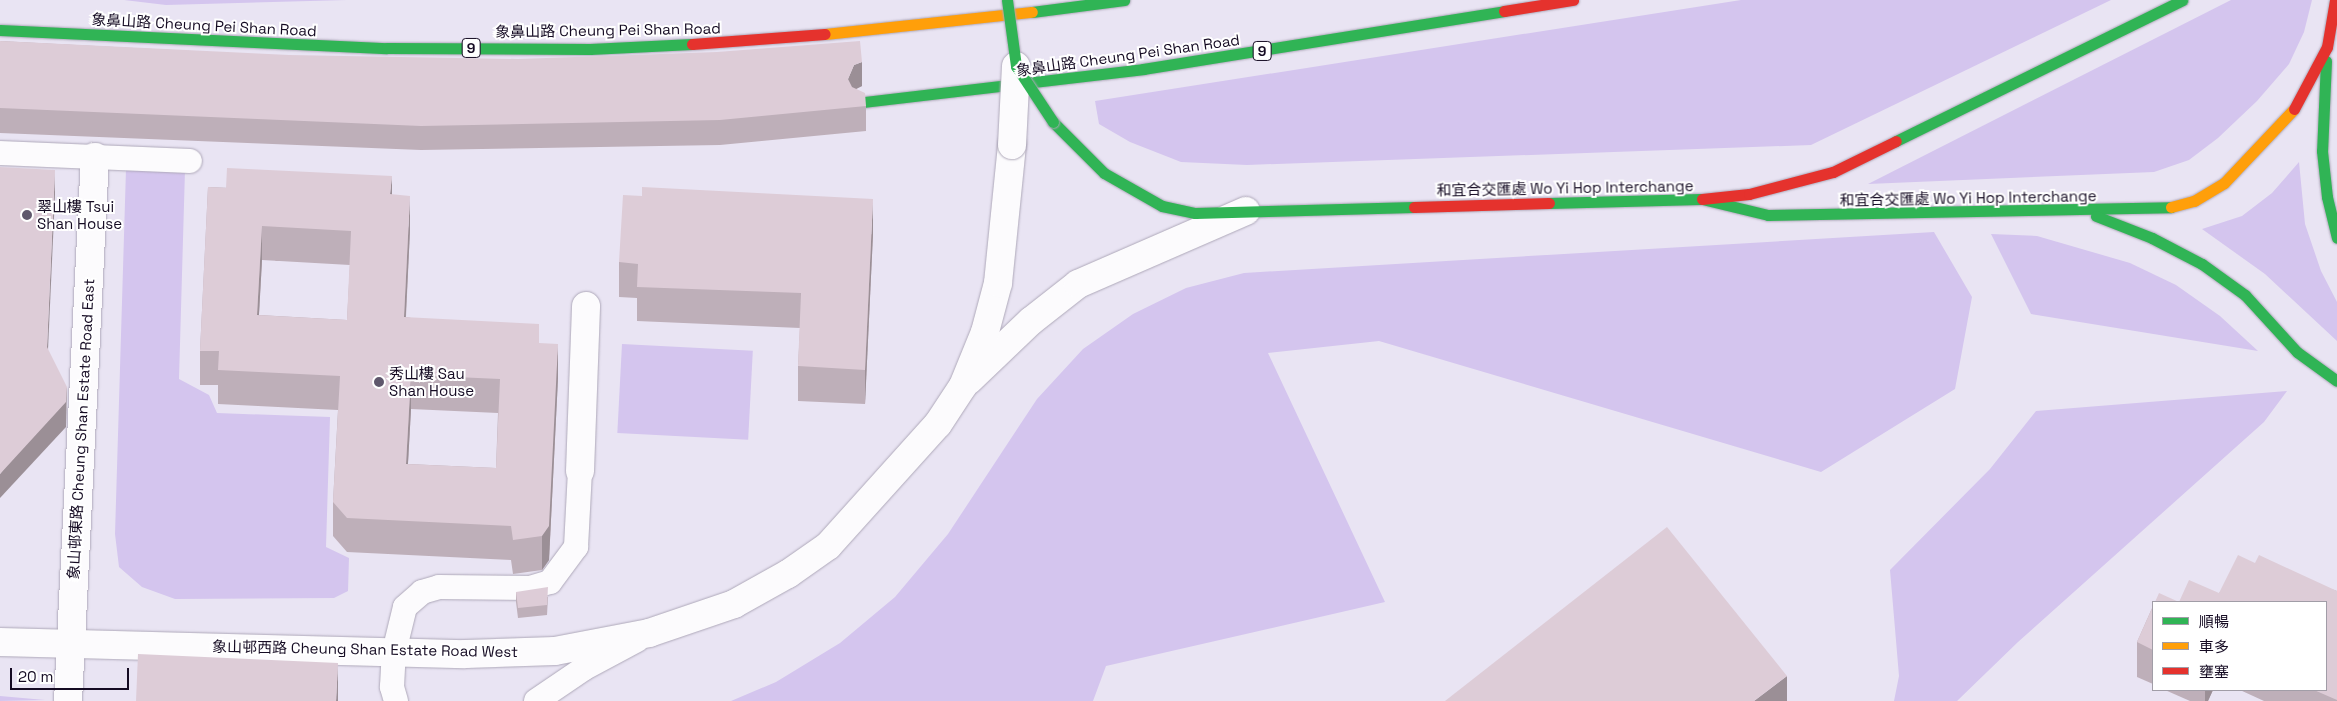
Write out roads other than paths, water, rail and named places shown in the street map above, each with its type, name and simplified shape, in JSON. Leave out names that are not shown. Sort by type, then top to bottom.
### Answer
[{"type":"main road","name":"和宜合交匯處 Wo Yi Hop Interchange","points":[[1007,0],[1016,66],[1033,97],[1053,122],[1104,173],[1162,206],[1195,213],[1702,200],[1768,216],[2167,208],[2194,201],[2224,183],[2292,112],[2327,47],[2335,0]]},
{"type":"main road","name":"象鼻山路 Cheung Pei Shan Road","points":[[0,30],[387,48],[590,49],[758,41],[940,23],[1124,0]]},
{"type":"main road","name":"象鼻山路 Cheung Pei Shan Road","points":[[864,102],[1162,66],[1573,0]]},
{"type":"main road","points":[[1702,200],[1749,194],[1833,172],[2182,0]]},
{"type":"main road","points":[[2327,47],[2322,151],[2327,197],[2337,238]]},
{"type":"main road","points":[[2082,210],[2152,238],[2202,264],[2244,295],[2297,352],[2337,381]]},
{"type":"street","name":"象山邨西路 Cheung Shan Estate Road West","points":[[0,642],[464,654],[555,651],[649,633],[734,604],[788,574],[828,546],[938,424],[963,386],[985,332],[998,283],[1012,145],[1016,66]]},
{"type":"street","name":"象山邨東路 Cheung Shan Estate Road East","points":[[68,701],[95,157]]},
{"type":"street","name":"象山邨西路 Cheung Shan Estate Road West","points":[[963,386],[1031,321],[1078,284],[1246,211]]},
{"type":"street","points":[[580,471],[586,306]]},
{"type":"lane","points":[[0,153],[190,161]]},
{"type":"lane","points":[[396,701],[392,687],[394,652],[405,607],[422,592],[439,587],[530,588],[550,582],[576,547],[580,471]]},
{"type":"lane","points":[[536,701],[584,669],[649,633]]},
{"type":"place","name":"翠山樓 Tsui Shan House","points":[[27,215]]},
{"type":"place","name":"秀山樓 Sau Shan House","points":[[379,382]]}]
